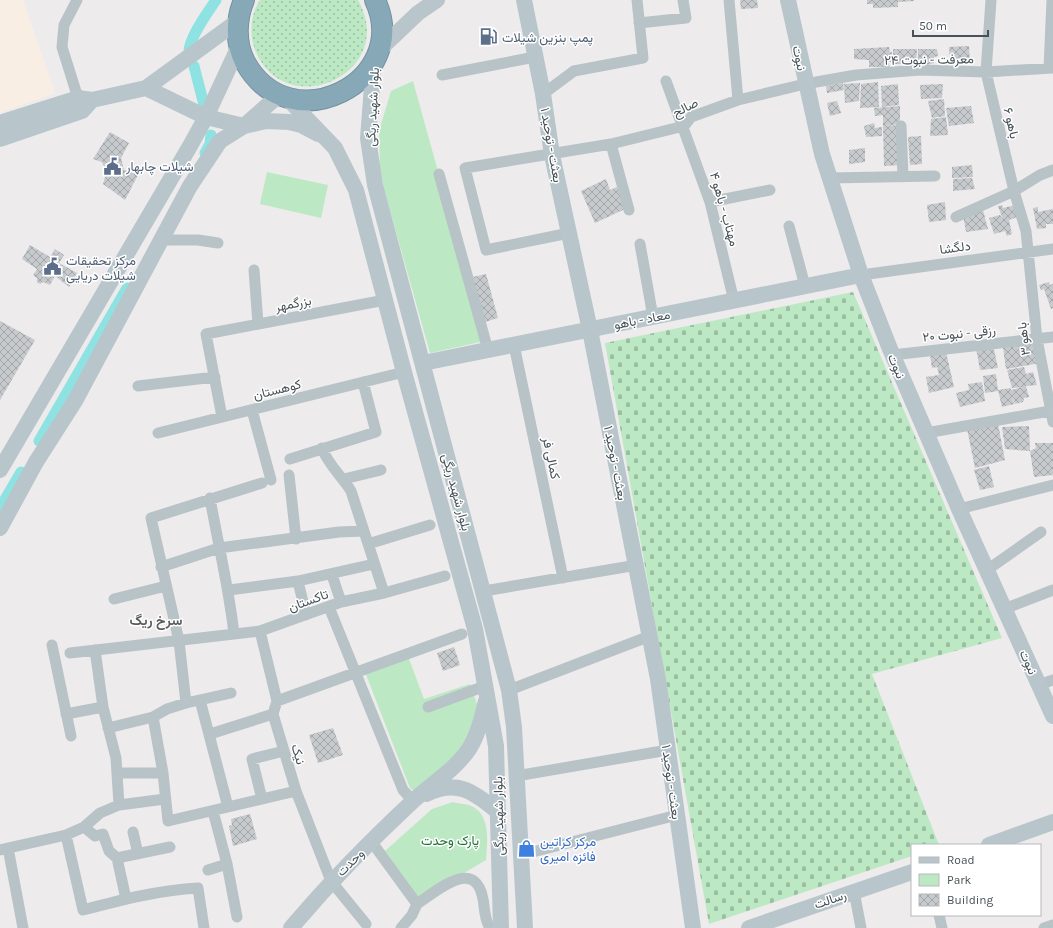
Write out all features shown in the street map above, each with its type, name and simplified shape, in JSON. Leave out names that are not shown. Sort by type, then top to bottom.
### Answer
[{"type":"highway","points":[[244,0],[238,20],[239,46],[246,64],[258,80],[283,96],[308,101],[328,99],[347,90],[363,77],[376,56],[380,42],[381,22],[375,0]]},
{"type":"street","points":[[0,123],[26,123],[82,111],[85,99],[62,47],[64,25],[77,0]]},
{"type":"street","points":[[376,56],[418,13],[437,0]]},
{"type":"street","name":"بعثت - توحید ۱","points":[[524,0],[543,94],[552,155],[590,330],[658,679],[693,928]]},
{"type":"street","points":[[543,94],[574,71],[643,58],[637,0]]},
{"type":"street","points":[[639,23],[686,18],[683,0]]},
{"type":"street","points":[[729,0],[738,100]]},
{"type":"street","name":"نبوت","points":[[788,0],[805,84],[822,154],[861,275],[892,355],[1004,609],[1046,683],[1053,716]]},
{"type":"street","name":"باهو ۶","points":[[991,0],[986,72],[1014,191],[1021,211],[1029,251]]},
{"type":"street","points":[[1051,68],[1052,0]]},
{"type":"street","points":[[85,99],[146,88],[238,20]]},
{"type":"street","points":[[0,470],[206,118],[239,46]]},
{"type":"street","name":"بلوار شهید ریگی","points":[[376,56],[368,138],[375,185],[484,591],[509,690],[514,727],[525,928]]},
{"type":"street","points":[[442,75],[535,57]]},
{"type":"street","name":"معرفت - نبوت ۲۴","points":[[805,84],[856,75],[920,70],[986,72],[1051,68]]},
{"type":"street","name":"مهتاب - باهو ۴","points":[[666,80],[684,126],[710,202],[734,301]]},
{"type":"street","name":"صالح","points":[[569,233],[486,250],[465,168],[552,155],[611,144],[684,126],[691,117],[738,100],[805,84]]},
{"type":"street","points":[[146,88],[206,118],[244,126],[266,121],[289,122],[315,132],[328,140]]},
{"type":"street","points":[[0,528],[36,462],[75,401],[190,186],[220,141],[244,126],[283,96]]},
{"type":"street","name":"بلوار شهید ریگی","points":[[283,96],[335,148],[356,190],[404,372],[475,629],[496,746],[501,928]]},
{"type":"street","points":[[0,139],[26,123]]},
{"type":"street","points":[[901,126],[903,176]]},
{"type":"street","points":[[611,144],[629,210]]},
{"type":"street","points":[[956,217],[1014,191],[1040,175],[1053,170]]},
{"type":"street","points":[[439,174],[488,350]]},
{"type":"street","points":[[830,178],[936,176]]},
{"type":"street","points":[[710,202],[770,190]]},
{"type":"street","points":[[149,217],[162,240]]},
{"type":"street","points":[[789,226],[805,286]]},
{"type":"street","points":[[162,240],[198,240],[218,243]]},
{"type":"street","points":[[640,244],[653,316]]},
{"type":"street","name":"دلگشا","points":[[861,275],[1029,251],[1053,249]]},
{"type":"street","name":"باهو ۳","points":[[1029,251],[1037,338],[1053,422]]},
{"type":"street","points":[[254,270],[258,324]]},
{"type":"street","name":"معاد - باهو","points":[[423,363],[861,275]]},
{"type":"street","name":"بزرگمهر","points":[[215,377],[206,334],[385,300]]},
{"type":"street","name":"رزقی - نبوت ۲۰","points":[[892,355],[1053,337]]},
{"type":"street","name":"کمالی فر","points":[[514,345],[563,578]]},
{"type":"street","name":"کوهستان","points":[[158,433],[404,372]]},
{"type":"street","points":[[138,386],[215,377],[222,417]]},
{"type":"street","points":[[290,459],[376,432],[363,382]]},
{"type":"street","points":[[186,703],[179,641],[151,518],[267,481],[252,410]]},
{"type":"street","points":[[926,432],[1050,410]]},
{"type":"street","points":[[13,448],[36,462]]},
{"type":"street","points":[[322,448],[326,460],[344,479],[351,491],[384,593]]},
{"type":"street","points":[[344,479],[381,470]]},
{"type":"street","points":[[289,475],[296,539]]},
{"type":"street","points":[[959,509],[1053,485]]},
{"type":"street","points":[[210,498],[218,548],[229,590],[234,634]]},
{"type":"street","points":[[368,544],[430,525]]},
{"type":"street","points":[[161,567],[218,548],[296,539],[339,532],[364,531]]},
{"type":"street","points":[[987,570],[1042,532]]},
{"type":"street","points":[[229,590],[332,575],[374,564]]},
{"type":"street","points":[[484,591],[636,565]]},
{"type":"street","points":[[332,575],[341,602]]},
{"type":"street","name":"تاکستان","points":[[70,653],[260,631],[341,602],[384,593],[445,576]]},
{"type":"street","points":[[298,581],[306,615]]},
{"type":"street","points":[[114,599],[166,586]]},
{"type":"street","points":[[1004,609],[1053,590]]},
{"type":"street","points":[[330,607],[403,790],[414,801]]},
{"type":"street","points":[[210,734],[273,714],[277,701],[260,631]]},
{"type":"street","points":[[277,701],[462,634]]},
{"type":"street","points":[[509,690],[650,636]]},
{"type":"street","points":[[52,645],[71,736]]},
{"type":"street","points":[[95,650],[103,707],[108,728],[113,740],[118,773],[119,805]]},
{"type":"street","points":[[414,801],[458,763],[468,750],[477,733],[487,691],[428,707]]},
{"type":"street","points":[[108,728],[153,717],[167,709],[186,703],[231,693]]},
{"type":"street","points":[[200,700],[228,807]]},
{"type":"street","points":[[66,714],[103,707]]},
{"type":"street","name":"نیک","points":[[273,714],[296,791],[331,881],[366,924]]},
{"type":"street","points":[[153,717],[163,773],[168,821],[296,791]]},
{"type":"street","points":[[516,776],[668,750]]},
{"type":"street","points":[[262,799],[252,760],[284,751]]},
{"type":"street","points":[[118,773],[163,773]]},
{"type":"street","points":[[414,801],[442,787],[459,788],[473,792],[497,811]]},
{"type":"street","points":[[23,928],[4,849],[66,835],[84,827],[100,813],[119,805],[165,799]]},
{"type":"street","name":"وحدت","points":[[291,928],[331,881],[414,801]]},
{"type":"street","points":[[213,811],[227,864],[237,917]]},
{"type":"street","points":[[521,855],[677,815]]},
{"type":"street","points":[[992,844],[1053,822]]},
{"type":"street","points":[[84,827],[95,836],[103,834],[109,851],[117,858],[126,899]]},
{"type":"street","points":[[133,832],[138,854]]},
{"type":"street","points":[[66,835],[83,910],[126,899],[177,889],[198,888],[204,928]]},
{"type":"street","points":[[372,841],[417,904]]},
{"type":"street","points":[[117,858],[170,847]]},
{"type":"street","points":[[208,870],[227,864]]},
{"type":"street","name":"رسالت","points":[[748,928],[911,872]]},
{"type":"street","points":[[401,928],[412,915],[417,904],[462,877],[472,878],[477,882],[482,892],[486,922],[490,928]]},
{"type":"street","points":[[854,891],[861,928]]},
{"type":"street","points":[[500,897],[523,900]]},
{"type":"street","points":[[939,916],[942,928]]},
{"type":"street","points":[[1044,928],[1053,925]]},
{"type":"shaded area","points":[[0,0],[23,0],[55,93],[0,113]]},
{"type":"green space","points":[[260,0],[358,0],[367,27],[363,50],[351,68],[332,81],[310,86],[288,83],[268,71],[254,47],[251,29],[253,17]]},
{"type":"green space","points":[[413,81],[485,341],[430,353],[384,189],[380,166],[379,131],[391,91]]},
{"type":"green space","points":[[267,172],[328,185],[321,218],[260,204]]},
{"type":"green space","points":[[853,292],[1002,638],[872,674],[939,844],[911,844],[911,856],[709,924],[605,343]]},
{"type":"green space","points":[[408,656],[424,699],[470,684],[478,707],[469,746],[414,791],[410,788],[365,672]]},
{"type":"green space","name":"پارک وحدت","points":[[453,802],[475,808],[484,819],[487,832],[486,860],[420,899],[385,851],[432,809]]},
{"type":"building","points":[[740,0],[757,0],[758,8],[741,9]]},
{"type":"building","points":[[867,0],[914,1],[898,2],[898,7],[873,8],[873,4],[867,4]]},
{"type":"building","points":[[969,46],[970,61],[950,63],[949,47]]},
{"type":"building","points":[[889,47],[890,52],[892,52],[892,62],[888,62],[890,67],[869,67],[869,60],[854,59],[854,49]]},
{"type":"building","points":[[893,49],[917,49],[916,64],[893,64]]},
{"type":"building","points":[[918,49],[937,49],[938,56],[934,57],[934,63],[922,66],[921,63],[918,62]]},
{"type":"building","points":[[878,82],[879,107],[860,108],[861,84]]},
{"type":"building","points":[[843,83],[844,90],[827,93],[826,86]]},
{"type":"building","points":[[860,83],[859,101],[845,103],[844,84]]},
{"type":"building","points":[[898,84],[899,105],[882,107],[881,86]]},
{"type":"building","points":[[943,84],[942,98],[921,99],[920,85]]},
{"type":"building","points":[[944,99],[945,116],[932,118],[928,101]]},
{"type":"building","points":[[837,101],[841,113],[830,116],[827,103]]},
{"type":"building","points":[[900,106],[900,124],[883,126],[883,115],[875,116],[874,108]]},
{"type":"building","points":[[971,106],[974,123],[949,126],[946,108]]},
{"type":"building","points":[[946,117],[948,135],[930,136],[931,119]]},
{"type":"building","points":[[874,123],[875,128],[882,127],[882,136],[866,137],[864,126]]},
{"type":"building","points":[[899,125],[901,165],[884,166],[883,126]]},
{"type":"building","name":"شیلات چابهار","points":[[110,132],[129,143],[121,158],[124,170],[138,175],[125,200],[103,184],[106,173],[102,162],[93,159]]},
{"type":"building","points":[[921,136],[922,164],[910,165],[908,137]]},
{"type":"building","points":[[865,148],[865,162],[849,164],[849,150]]},
{"type":"building","points":[[972,165],[973,177],[952,178],[952,167]]},
{"type":"building","points":[[972,178],[975,189],[953,191],[953,179]]},
{"type":"building","points":[[606,179],[610,190],[617,187],[625,209],[595,223],[581,191]]},
{"type":"building","points":[[945,202],[946,220],[929,222],[927,205]]},
{"type":"building","points":[[1002,205],[1003,208],[1016,205],[1020,216],[1009,220],[1012,234],[1007,236],[1005,231],[994,234],[989,218],[1000,215],[1003,220],[998,206]]},
{"type":"building","points":[[1038,207],[1038,212],[1053,209],[1053,224],[1046,224],[1046,228],[1037,229],[1033,208]]},
{"type":"building","points":[[983,210],[988,229],[966,232],[963,215]]},
{"type":"building","points":[[30,245],[50,257],[55,249],[64,255],[59,263],[77,273],[69,287],[55,276],[50,285],[43,282],[40,284],[37,282],[37,278],[33,275],[37,269],[22,259]]},
{"type":"building","points":[[486,274],[498,318],[485,322],[473,277]]},
{"type":"building","points":[[1049,282],[1050,285],[1053,284],[1053,308],[1051,309],[1044,289],[1041,290],[1039,285]]},
{"type":"building","points":[[0,321],[35,340],[0,400]]},
{"type":"building","points":[[1035,343],[1041,363],[1006,369],[1003,348]]},
{"type":"building","points":[[993,345],[998,368],[980,370],[976,348]]},
{"type":"building","points":[[946,352],[954,387],[929,393],[926,377],[939,375],[937,367],[932,368],[930,355]]},
{"type":"building","points":[[1024,367],[1026,374],[1033,372],[1037,385],[1026,386],[1029,397],[1024,398],[1023,402],[1015,404],[1012,395],[1014,404],[1002,407],[998,390],[1011,388],[1011,390],[1023,387],[1012,388],[1007,370]]},
{"type":"building","points":[[996,374],[998,391],[985,393],[983,376]]},
{"type":"building","points":[[982,382],[985,401],[960,407],[956,393],[969,390],[968,384]]},
{"type":"building","points":[[998,424],[1005,460],[975,468],[967,429]]},
{"type":"building","points":[[1029,426],[1030,451],[1005,449],[1002,427]]},
{"type":"building","points":[[1035,443],[1053,443],[1053,475],[1034,477],[1030,451],[1036,448]]},
{"type":"building","points":[[989,466],[994,487],[980,490],[974,470]]},
{"type":"building","points":[[454,647],[460,665],[443,671],[437,653]]},
{"type":"building","points":[[333,728],[343,755],[318,763],[309,735]]},
{"type":"building","points":[[250,814],[257,839],[233,846],[229,826],[232,825],[231,819]]},
{"type":"waterway","points":[[189,53],[195,33],[216,0]]},
{"type":"waterway","points":[[194,66],[204,105]]},
{"type":"waterway","points":[[205,153],[210,144],[211,135]]},
{"type":"waterway","points":[[39,441],[127,288]]},
{"type":"waterway","points":[[0,508],[21,472]]},
{"type":"place","name":"پمپ بنزین شیلات","points":[[489,37]]},
{"type":"place","name":"شیلات چابهار","points":[[113,166]]},
{"type":"place","name":"مرکز تحقیقات شیلات دریایی","points":[[53,267]]},
{"type":"place","name":"مرکز کراتین فائزه امیری","points":[[527,848]]},
{"type":"district","name":"سرخ ریگ","points":[[156,620]]}]
